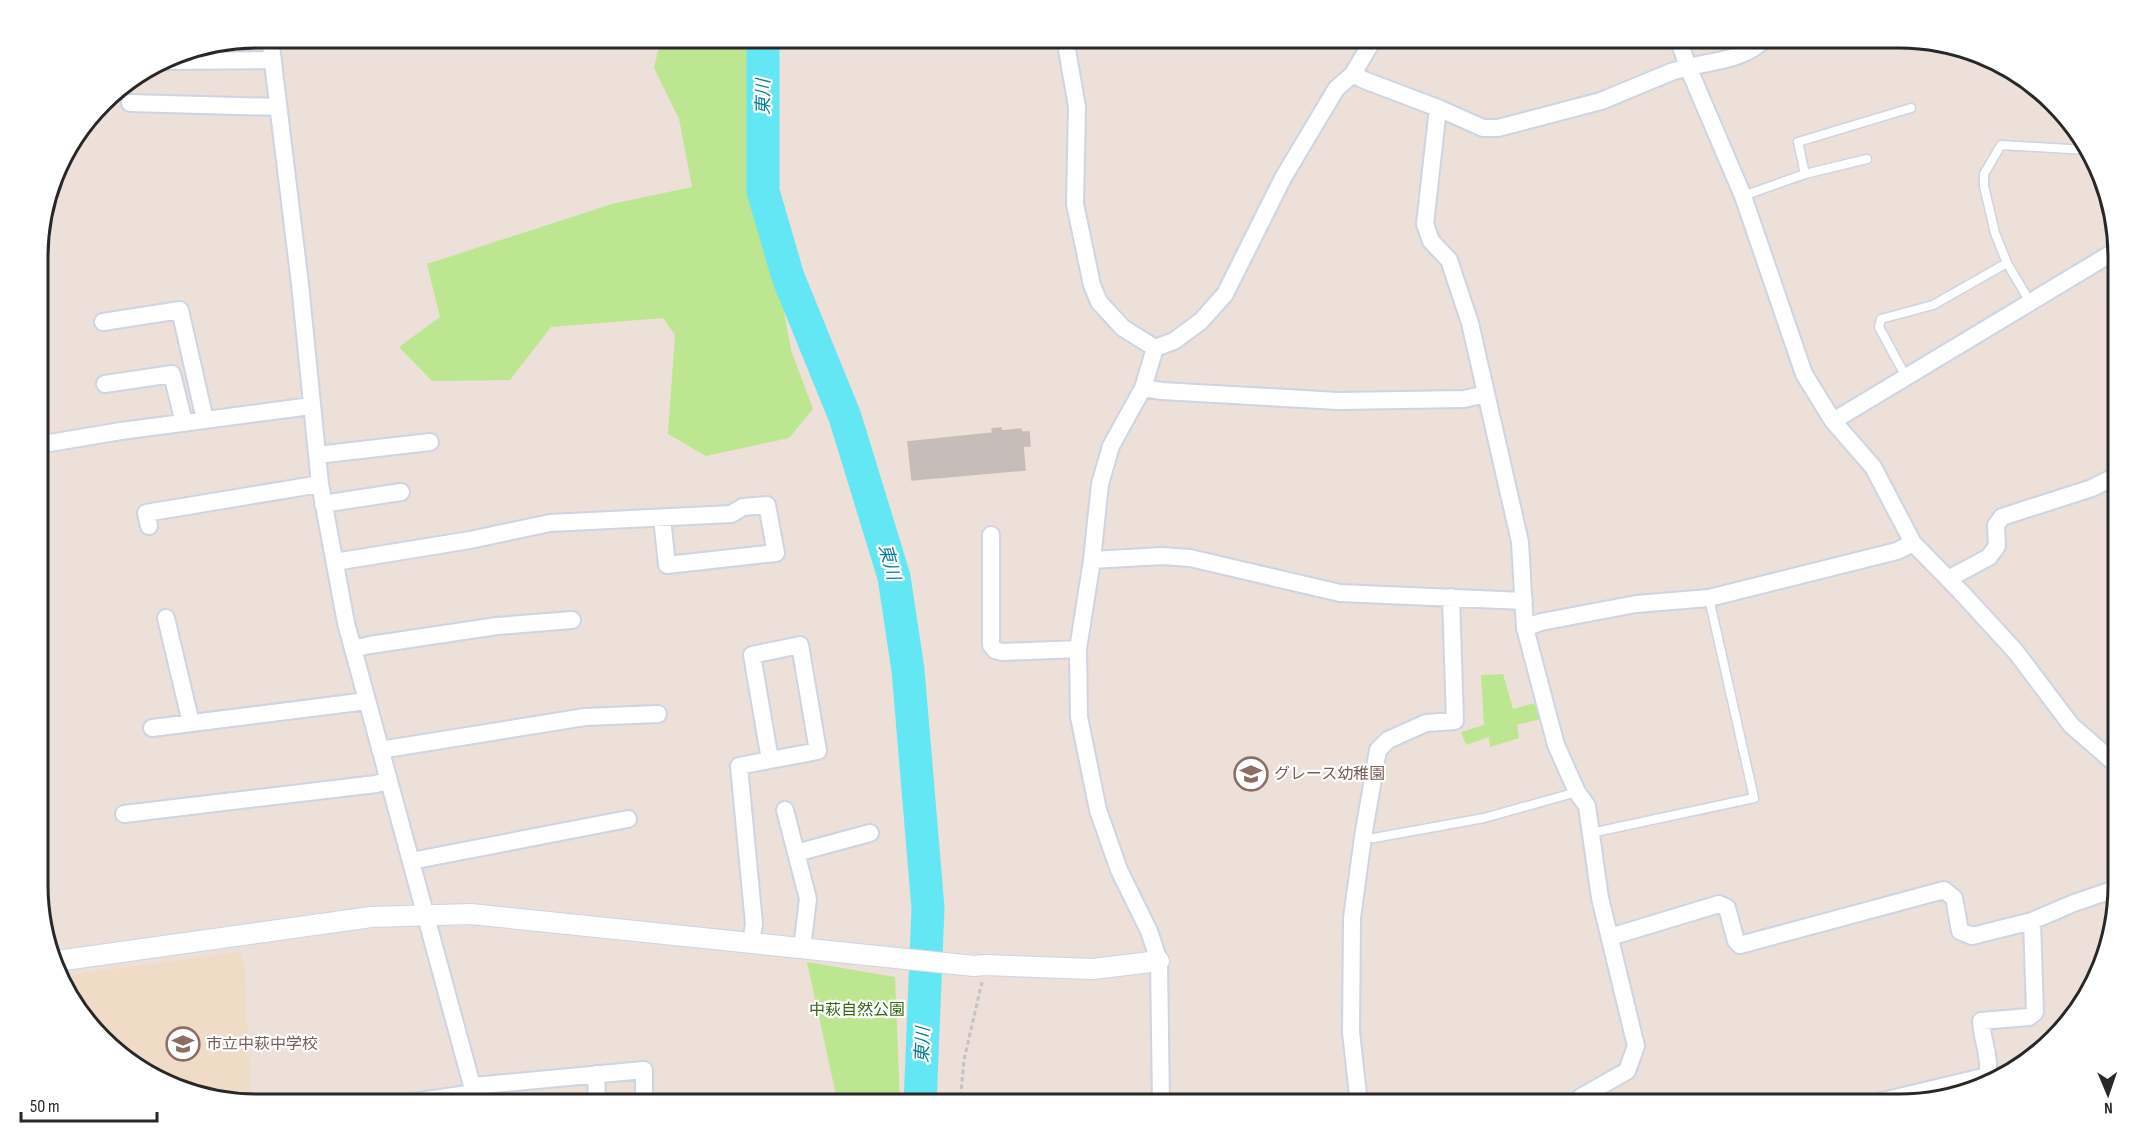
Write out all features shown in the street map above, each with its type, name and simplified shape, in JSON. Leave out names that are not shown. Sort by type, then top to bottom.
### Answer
[{"type":"street","points":[[271,48],[300,284],[320,484],[334,562],[346,623],[475,1094]]},
{"type":"street","points":[[1067,48],[1077,107],[1075,204],[1092,285],[1099,302],[1123,328],[1155,348]]},
{"type":"street","points":[[1155,348],[1174,341],[1201,321],[1225,294],[1283,178],[1336,89],[1353,74],[1368,48]]},
{"type":"street","points":[[1681,48],[1743,196],[1803,374],[1833,421],[1873,467],[1913,543],[2016,652],[2071,725],[2108,749]]},
{"type":"street","points":[[1353,74],[1483,128],[1498,128],[1601,101],[1671,72],[1743,54],[1755,48]]},
{"type":"street","points":[[186,61],[273,60]]},
{"type":"street","points":[[130,103],[278,107]]},
{"type":"street","points":[[1438,108],[1425,224],[1431,241],[1449,260],[1470,323],[1520,542],[1526,628],[1556,745],[1577,792],[1587,806],[1600,898],[1636,1046],[1627,1071],[1586,1094]]},
{"type":"street","points":[[1833,421],[2108,255]]},
{"type":"street","points":[[103,322],[180,310],[205,420]]},
{"type":"street","points":[[1155,348],[1143,388],[1111,446],[1100,484],[1092,560],[1078,649],[1079,717],[1098,810],[1119,870],[1149,931],[1159,961],[1161,1094]]},
{"type":"street","points":[[105,384],[172,374],[184,423]]},
{"type":"street","points":[[1143,388],[1338,401],[1464,399],[1486,394]]},
{"type":"street","points":[[48,443],[311,406]]},
{"type":"street","points":[[317,456],[430,442]]},
{"type":"street","points":[[1948,579],[1989,557],[1997,546],[1996,525],[2002,517],[2108,481]]},
{"type":"street","points":[[148,526],[146,513],[320,484]]},
{"type":"street","points":[[323,504],[401,492]]},
{"type":"street","points":[[334,562],[470,540],[550,523],[731,514],[743,507],[767,505],[776,553],[667,565],[662,518]]},
{"type":"street","points":[[991,535],[991,645],[995,650],[1002,652],[1078,649]]},
{"type":"street","points":[[1526,628],[1541,622],[1636,604],[1709,598],[1897,551],[1913,543]]},
{"type":"street","points":[[1092,560],[1162,556],[1190,558],[1340,593],[1524,601]]},
{"type":"street","points":[[1358,1094],[1351,1032],[1352,918],[1378,750],[1388,740],[1426,723],[1455,721],[1451,597]]},
{"type":"street","points":[[166,618],[191,723]]},
{"type":"street","points":[[353,649],[497,626],[572,620]]},
{"type":"street","points":[[751,943],[754,924],[739,766],[819,751],[800,645],[752,655],[770,760]]},
{"type":"street","points":[[152,728],[367,701]]},
{"type":"street","points":[[380,750],[585,717],[658,714]]},
{"type":"street","points":[[124,814],[376,784],[389,780]]},
{"type":"street","points":[[785,810],[808,899],[802,948]]},
{"type":"street","points":[[411,861],[628,819]]},
{"type":"street","points":[[796,853],[870,833]]},
{"type":"street","points":[[1610,937],[1719,904],[1727,908],[1736,941],[1740,945],[1944,890],[1954,898],[1960,932],[1972,936],[2032,921],[2108,891]]},
{"type":"street","points":[[63,960],[371,917],[471,914],[880,957],[979,965],[1094,969],[1159,961]]},
{"type":"street","points":[[1987,1074],[1989,1064],[1981,1021],[2029,1017],[2035,1012],[2032,921]]},
{"type":"street","points":[[481,1094],[596,1074],[644,1070],[644,1094]]},
{"type":"street","points":[[596,1074],[597,1094]]},
{"type":"street","points":[[1912,1094],[1976,1079]]},
{"type":"lane","points":[[1805,174],[1798,142],[1911,108]]},
{"type":"lane","points":[[2030,302],[2007,263],[1995,233],[1984,186],[1984,174],[2001,145],[2078,149]]},
{"type":"lane","points":[[1743,196],[1805,174],[1867,159]]},
{"type":"lane","points":[[1905,377],[1879,327],[1881,319],[1933,305],[2007,263]]},
{"type":"lane","points":[[1591,833],[1754,798],[1709,598]]},
{"type":"lane","points":[[1363,837],[1374,838],[1484,818],[1577,792]]},
{"type":"path","points":[[961,1094],[979,965]]},
{"type":"shaded area","name":"市立中萩中学校","points":[[240,952],[245,971],[251,1094],[216,1090],[190,1083],[141,1059],[100,1023],[83,1001],[69,975]]},
{"type":"green space","points":[[659,48],[750,48],[753,130],[769,230],[791,350],[813,409],[789,438],[706,456],[668,434],[675,335],[663,318],[551,327],[510,380],[432,381],[399,347],[440,317],[427,264],[612,204],[692,187],[679,119],[654,68]]},
{"type":"green space","points":[[1503,674],[1513,709],[1539,702],[1544,718],[1517,725],[1519,738],[1490,747],[1489,737],[1466,745],[1461,732],[1484,725],[1481,675]]},
{"type":"green space","name":"中萩自然公園","points":[[807,962],[895,977],[900,1094],[836,1094]]},
{"type":"building","points":[[1001,428],[1001,431],[1021,429],[1021,432],[1029,432],[1030,446],[1023,446],[1025,470],[912,480],[908,442],[993,433],[992,429]]},
{"type":"waterway","name":"東川","points":[[763,48],[763,191],[788,277],[845,417],[894,577],[908,670],[928,908],[920,1094]]},
{"type":"place","name":"グレース幼稚園","points":[[1251,774]]},
{"type":"place","name":"市立中萩中学校","points":[[183,1044]]}]
